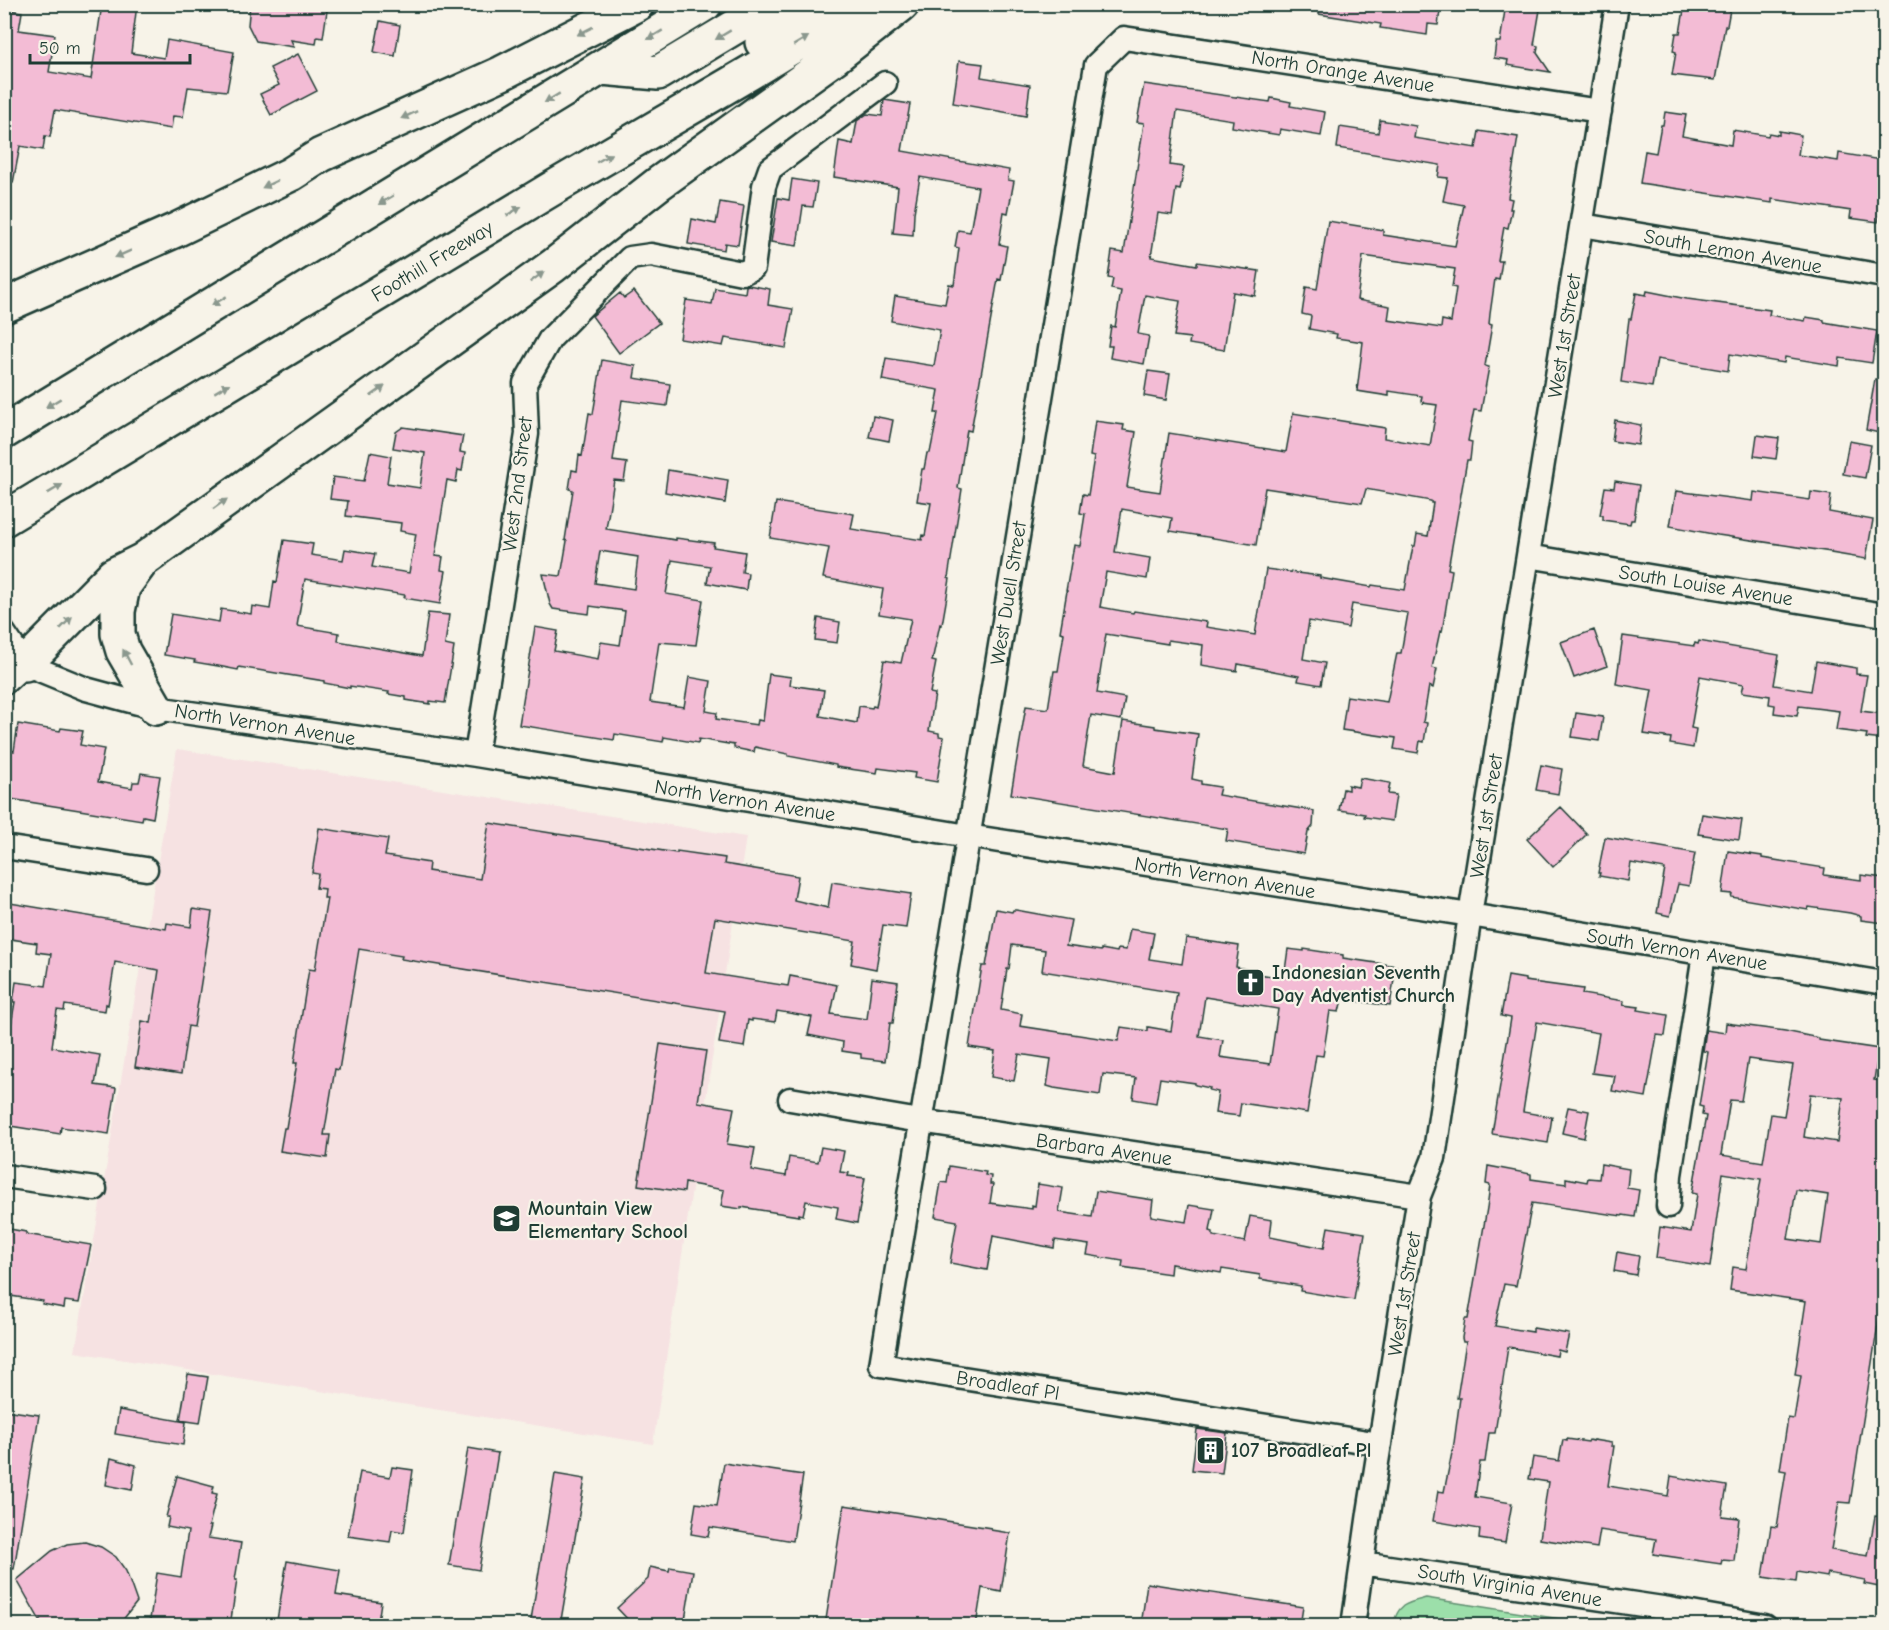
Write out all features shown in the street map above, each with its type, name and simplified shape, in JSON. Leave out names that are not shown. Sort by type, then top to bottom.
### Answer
[{"type":"highway","points":[[4,306],[176,230],[291,174],[321,155],[502,73],[637,4]]},
{"type":"highway","points":[[4,432],[705,4]]},
{"type":"highway","points":[[602,68],[658,73],[773,4]]},
{"type":"highway","points":[[751,72],[766,30],[807,4]]},
{"type":"highway","name":"Foothill Freeway","points":[[4,519],[861,4]]},
{"type":"highway","points":[[11,670],[113,575],[142,560],[553,266],[658,184],[835,57],[902,4]]},
{"type":"highway","points":[[142,560],[123,587],[118,612],[118,634],[123,651],[156,708]]},
{"type":"street","name":"West 1st Street","points":[[1353,1626],[1419,1196],[1434,1158],[1470,915],[1617,4]]},
{"type":"street","name":"North Orange Avenue","points":[[1096,65],[1124,38],[1600,111]]},
{"type":"street","name":"West Duell Street","points":[[920,1121],[1096,65]]},
{"type":"street","name":"West 2nd Street","points":[[476,755],[527,434],[525,383],[550,339],[630,258],[651,255],[742,273],[753,268],[764,186],[770,169],[885,83]]},
{"type":"street","name":"South Lemon Avenue","points":[[1582,225],[1884,276]]},
{"type":"street","name":"South Louise Avenue","points":[[1528,556],[1884,615]]},
{"type":"street","points":[[4,633],[11,670]]},
{"type":"street","name":"North Vernon Avenue","points":[[11,670],[156,708],[476,755],[1470,915]]},
{"type":"street","points":[[4,847],[146,869]]},
{"type":"street","name":"South Vernon Avenue","points":[[1470,915],[1884,983]]},
{"type":"street","points":[[1668,1206],[1670,1175],[1704,954]]},
{"type":"street","name":"Barbara Avenue","points":[[790,1099],[920,1121],[1419,1196]]},
{"type":"street","name":"Broadleaf Pl","points":[[920,1121],[880,1365],[1380,1444]]},
{"type":"street","points":[[4,1176],[95,1190]]},
{"type":"street","name":"South Virginia Avenue","points":[[1362,1563],[1667,1617],[1765,1626]]},
{"type":"shaded area","points":[[177,749],[746,837],[653,1444],[75,1352]]},
{"type":"green space","points":[[1426,1598],[1599,1625],[1393,1625],[1400,1609],[1413,1601]]},
{"type":"building","points":[[102,4],[137,4],[131,53],[164,58],[167,40],[234,52],[227,91],[188,87],[183,117],[173,116],[171,129],[55,110],[50,137],[45,136],[43,150],[20,146],[13,183],[4,183],[4,9],[22,12],[19,30],[55,35],[49,72],[91,79]]},
{"type":"building","points":[[250,4],[328,4],[323,38],[317,37],[316,44],[291,40],[294,47],[256,41],[248,25]]},
{"type":"building","points":[[1319,4],[1441,4],[1438,25],[1428,24],[1427,35],[1380,28],[1381,24],[1319,14]]},
{"type":"building","points":[[1506,4],[1541,4],[1534,45],[1538,46],[1537,53],[1550,72],[1507,65],[1508,60],[1494,58],[1496,42],[1500,42]]},
{"type":"building","points":[[1685,4],[1731,4],[1715,80],[1672,75],[1676,52],[1673,51],[1676,33],[1680,33]]},
{"type":"building","points":[[380,21],[400,25],[395,56],[374,52]]},
{"type":"building","points":[[298,54],[317,91],[271,115],[260,94],[279,85],[270,68]]},
{"type":"building","points":[[959,61],[983,64],[981,77],[1030,85],[1026,116],[953,103]]},
{"type":"building","points":[[1144,84],[1270,102],[1271,98],[1291,102],[1290,106],[1325,112],[1321,136],[1280,129],[1279,135],[1232,127],[1233,120],[1177,111],[1170,165],[1184,167],[1180,190],[1176,189],[1172,215],[1158,213],[1151,257],[1197,265],[1197,262],[1259,271],[1255,296],[1233,292],[1224,350],[1189,344],[1190,338],[1174,336],[1180,301],[1145,295],[1138,334],[1149,336],[1144,364],[1110,358],[1112,346],[1108,346],[1111,326],[1115,327],[1121,291],[1111,289],[1113,279],[1108,278],[1112,251],[1124,253],[1144,123],[1137,122]]},
{"type":"building","points":[[884,100],[910,104],[902,151],[1009,170],[1008,180],[1014,181],[1008,213],[1004,212],[999,244],[1007,246],[1001,280],[998,279],[971,431],[967,430],[958,488],[962,489],[948,578],[950,579],[942,625],[940,624],[932,661],[936,662],[930,693],[935,694],[929,731],[939,733],[939,736],[944,737],[937,782],[914,778],[915,773],[878,768],[877,773],[836,767],[836,765],[755,747],[754,752],[734,748],[734,745],[699,739],[698,743],[664,737],[663,742],[615,734],[614,740],[519,725],[535,627],[558,631],[554,651],[598,659],[601,642],[620,645],[625,611],[590,606],[589,614],[553,609],[543,574],[561,576],[573,490],[569,489],[572,470],[577,471],[579,455],[582,456],[589,413],[593,414],[602,360],[636,366],[634,378],[670,384],[667,406],[622,400],[613,461],[627,463],[624,481],[614,480],[606,529],[676,540],[676,538],[714,543],[713,547],[745,552],[742,572],[748,573],[746,590],[707,583],[710,566],[672,560],[666,594],[703,600],[696,645],[659,642],[650,702],[684,707],[689,677],[711,681],[706,711],[717,713],[716,719],[757,725],[758,720],[763,721],[769,674],[791,677],[790,685],[824,690],[820,716],[857,723],[859,706],[876,707],[884,660],[901,663],[911,619],[879,614],[883,589],[823,578],[829,548],[770,538],[776,502],[854,514],[851,529],[922,540],[923,535],[925,536],[931,503],[917,501],[922,469],[924,469],[927,453],[930,453],[938,413],[935,413],[939,390],[882,380],[886,358],[934,366],[940,330],[891,321],[895,296],[945,304],[949,284],[954,285],[959,248],[955,247],[958,230],[970,232],[978,187],[920,177],[913,235],[893,233],[898,187],[834,177],[839,141],[853,144],[857,121],[867,114],[882,116]],"holes":[[[600,551],[638,557],[634,589],[595,583]]]},
{"type":"building","points":[[1665,112],[1686,115],[1682,136],[1731,145],[1733,130],[1768,136],[1769,133],[1779,135],[1779,131],[1801,135],[1798,155],[1838,161],[1839,153],[1881,160],[1879,175],[1884,176],[1884,187],[1878,222],[1850,218],[1851,211],[1772,199],[1772,203],[1640,183],[1645,151],[1656,153]]},
{"type":"building","points":[[1380,120],[1416,126],[1414,138],[1476,148],[1479,131],[1518,137],[1508,198],[1512,199],[1510,209],[1512,209],[1508,228],[1504,227],[1498,261],[1502,261],[1499,280],[1495,279],[1490,314],[1489,324],[1492,325],[1485,366],[1489,367],[1481,411],[1474,410],[1468,441],[1472,442],[1470,460],[1467,460],[1448,569],[1452,570],[1442,632],[1440,631],[1432,668],[1437,669],[1433,688],[1429,686],[1423,722],[1427,723],[1424,742],[1420,741],[1418,753],[1394,749],[1396,738],[1342,730],[1347,696],[1387,702],[1397,653],[1401,653],[1408,613],[1352,604],[1348,628],[1309,621],[1303,659],[1325,663],[1321,685],[1298,681],[1299,676],[1238,664],[1237,671],[1201,665],[1203,645],[1168,640],[1168,644],[1106,634],[1097,693],[1125,698],[1121,720],[1091,715],[1083,766],[1115,772],[1123,721],[1198,734],[1192,779],[1201,781],[1201,784],[1220,787],[1218,795],[1314,811],[1313,826],[1308,832],[1304,854],[1226,841],[1228,829],[1011,794],[1026,706],[1048,709],[1054,671],[1058,671],[1064,633],[1060,632],[1066,591],[1074,545],[1080,546],[1085,514],[1080,513],[1083,494],[1088,495],[1094,457],[1090,456],[1095,421],[1124,425],[1123,430],[1136,432],[1127,487],[1160,492],[1169,433],[1286,452],[1293,413],[1385,428],[1384,438],[1430,446],[1437,405],[1423,403],[1422,396],[1389,391],[1389,396],[1357,391],[1363,342],[1336,338],[1337,334],[1309,329],[1311,316],[1302,314],[1306,287],[1317,289],[1328,221],[1383,230],[1383,235],[1455,246],[1464,205],[1443,201],[1448,178],[1438,177],[1440,165],[1337,148],[1340,127],[1378,133]],"holes":[[[1363,256],[1455,269],[1452,287],[1456,288],[1451,322],[1442,320],[1441,328],[1388,320],[1390,306],[1357,300]],[[1265,488],[1362,503],[1366,489],[1431,501],[1433,503],[1428,536],[1417,534],[1405,590],[1372,585],[1371,587],[1320,578],[1320,576],[1266,569],[1255,635],[1206,627],[1207,622],[1100,607],[1106,572],[1147,579],[1150,558],[1115,552],[1122,509],[1172,518],[1170,531],[1256,545]]]},
{"type":"building","points":[[792,179],[817,183],[813,207],[803,206],[797,246],[771,242],[778,198],[789,200]]},
{"type":"building","points":[[720,202],[744,206],[738,245],[725,243],[724,250],[688,244],[692,219],[716,224]]},
{"type":"building","points":[[748,285],[770,289],[768,305],[793,309],[786,348],[725,338],[723,346],[680,339],[686,300],[712,304],[715,288],[745,293]]},
{"type":"building","points":[[634,291],[659,323],[619,353],[592,316],[620,293],[624,298]]},
{"type":"building","points":[[1647,291],[1770,310],[1769,315],[1805,321],[1806,317],[1877,331],[1872,363],[1840,358],[1839,366],[1785,357],[1784,363],[1730,354],[1728,371],[1657,359],[1652,387],[1621,382],[1629,319],[1631,319],[1636,293],[1646,295]]},
{"type":"building","points":[[1148,371],[1170,374],[1166,400],[1144,396]]},
{"type":"building","points":[[1875,379],[1884,379],[1884,434],[1866,430]]},
{"type":"building","points":[[873,416],[893,420],[889,441],[869,437]]},
{"type":"building","points":[[1615,420],[1641,425],[1638,445],[1612,441]]},
{"type":"building","points":[[403,427],[463,436],[460,452],[465,453],[462,471],[458,470],[456,482],[447,480],[435,556],[443,557],[441,570],[446,571],[440,604],[404,598],[405,595],[305,579],[297,626],[339,633],[338,641],[422,656],[428,613],[449,615],[445,645],[454,647],[445,703],[430,701],[430,704],[406,700],[406,697],[388,694],[389,692],[350,686],[350,688],[324,683],[324,681],[239,667],[238,670],[164,655],[171,614],[219,622],[221,609],[251,614],[252,606],[270,609],[284,540],[313,544],[311,555],[343,560],[345,549],[375,554],[372,567],[409,573],[416,534],[400,531],[401,523],[346,516],[348,501],[330,499],[333,477],[364,481],[370,452],[391,456],[387,483],[420,488],[425,453],[393,448],[396,432]]},
{"type":"building","points":[[1757,435],[1779,438],[1776,459],[1754,456]]},
{"type":"building","points":[[1849,441],[1871,445],[1865,478],[1843,474]]},
{"type":"building","points":[[668,470],[728,480],[725,503],[665,492]]},
{"type":"building","points":[[1615,481],[1639,485],[1634,520],[1631,520],[1630,524],[1603,520],[1603,515],[1600,515],[1605,487],[1614,488]]},
{"type":"building","points":[[1676,491],[1753,501],[1754,492],[1810,500],[1811,492],[1831,495],[1829,512],[1873,520],[1866,559],[1670,526]]},
{"type":"building","points":[[818,618],[840,622],[837,643],[815,640]]},
{"type":"building","points":[[1594,630],[1607,666],[1574,678],[1561,642]]},
{"type":"building","points":[[1623,636],[1694,646],[1699,641],[1779,655],[1774,685],[1811,691],[1816,661],[1856,668],[1856,674],[1867,675],[1861,711],[1884,714],[1884,740],[1866,738],[1867,734],[1836,730],[1839,711],[1799,706],[1797,716],[1774,713],[1775,705],[1769,704],[1770,696],[1742,692],[1744,684],[1700,676],[1691,728],[1696,729],[1693,748],[1670,744],[1671,738],[1644,734],[1652,690],[1616,684]]},
{"type":"building","points":[[1576,713],[1603,717],[1599,741],[1572,737]]},
{"type":"building","points":[[18,724],[60,731],[61,728],[83,731],[80,745],[104,749],[98,782],[132,788],[133,782],[139,782],[141,773],[160,776],[153,818],[143,816],[142,820],[4,798],[4,749],[14,751]]},
{"type":"building","points":[[1541,765],[1562,769],[1558,794],[1536,790]]},
{"type":"building","points":[[1360,778],[1390,783],[1388,794],[1396,795],[1392,821],[1339,810],[1343,789],[1348,790],[1348,785],[1358,787]]},
{"type":"building","points":[[1561,807],[1587,834],[1553,867],[1527,839]]},
{"type":"building","points":[[1702,814],[1742,820],[1739,840],[1698,834]]},
{"type":"building","points":[[489,823],[677,853],[677,851],[725,858],[724,864],[798,876],[794,900],[828,908],[832,882],[911,894],[906,928],[883,925],[876,969],[851,964],[855,941],[715,918],[706,973],[788,986],[790,976],[837,985],[831,1014],[867,1019],[872,978],[898,982],[885,1061],[861,1058],[861,1054],[842,1051],[843,1042],[808,1035],[812,1017],[777,1011],[775,1022],[748,1020],[744,1047],[719,1043],[725,1011],[401,959],[402,956],[359,949],[339,1070],[335,1069],[324,1135],[330,1135],[327,1158],[280,1151],[297,1063],[294,1063],[309,969],[315,970],[327,898],[324,898],[325,889],[316,888],[318,874],[312,873],[319,828],[388,839],[385,856],[429,863],[428,871],[480,879]]},
{"type":"building","points":[[1605,837],[1695,853],[1689,886],[1678,884],[1670,916],[1657,913],[1665,869],[1631,863],[1628,881],[1599,876]]},
{"type":"building","points":[[1728,851],[1825,868],[1824,875],[1861,880],[1861,875],[1884,878],[1884,923],[1861,920],[1861,916],[1850,913],[1809,907],[1808,910],[1731,897],[1732,894],[1722,893]]},
{"type":"building","points":[[4,902],[166,929],[167,923],[191,927],[193,909],[212,912],[194,1027],[188,1026],[181,1074],[135,1067],[142,1021],[151,1023],[159,970],[115,962],[105,1011],[65,1005],[64,1011],[57,1010],[52,1047],[100,1055],[95,1085],[116,1088],[109,1134],[61,1127],[60,1134],[4,1125],[4,1066],[15,1002],[13,1002],[16,982],[46,986],[51,954],[36,952],[37,943],[4,938]]},
{"type":"building","points":[[996,909],[1012,912],[1016,910],[1071,920],[1066,946],[1117,952],[1118,949],[1126,950],[1130,929],[1154,933],[1149,959],[1182,964],[1186,938],[1239,946],[1236,967],[1246,969],[1246,972],[1284,978],[1288,949],[1343,955],[1343,958],[1396,966],[1390,1006],[1342,999],[1339,1012],[1330,1011],[1323,1056],[1316,1055],[1307,1113],[1241,1103],[1239,1116],[1215,1113],[1218,1092],[1195,1085],[1195,1083],[1160,1078],[1156,1103],[1133,1099],[1136,1078],[1103,1074],[1100,1095],[1047,1086],[1051,1059],[1019,1054],[1014,1081],[991,1077],[995,1051],[969,1047],[982,966],[986,966]],"holes":[[[1012,945],[1045,950],[1042,971],[1177,993],[1171,1031],[1148,1027],[1148,1031],[1121,1027],[1118,1041],[1020,1026],[1022,1014],[1001,1010]],[[1205,997],[1278,1009],[1270,1064],[1220,1057],[1223,1040],[1199,1036]]]},
{"type":"building","points":[[1508,976],[1525,979],[1525,981],[1583,989],[1582,994],[1624,1001],[1623,1005],[1639,1007],[1638,1010],[1668,1015],[1665,1036],[1657,1035],[1646,1097],[1612,1091],[1615,1076],[1592,1073],[1599,1033],[1537,1022],[1523,1112],[1552,1117],[1548,1143],[1492,1134],[1511,1018],[1501,1016]]},
{"type":"building","points":[[1726,1023],[1785,1031],[1819,1038],[1819,1040],[1879,1049],[1874,1080],[1884,1081],[1884,1319],[1879,1318],[1850,1503],[1839,1502],[1831,1550],[1868,1556],[1875,1516],[1884,1517],[1884,1588],[1864,1584],[1865,1580],[1828,1573],[1827,1577],[1797,1572],[1796,1582],[1763,1577],[1771,1526],[1777,1527],[1786,1471],[1780,1470],[1788,1418],[1794,1419],[1801,1376],[1795,1375],[1806,1301],[1730,1290],[1733,1267],[1746,1269],[1761,1179],[1723,1173],[1710,1267],[1656,1258],[1660,1227],[1691,1232],[1697,1194],[1692,1193],[1706,1116],[1702,1115],[1703,1107],[1699,1106],[1708,1052],[1703,1051],[1706,1030],[1725,1033]],"holes":[[[1748,1059],[1793,1065],[1784,1116],[1771,1114],[1763,1162],[1721,1155],[1730,1100],[1741,1101]],[[1810,1094],[1843,1098],[1837,1142],[1804,1137]],[[1796,1190],[1828,1195],[1821,1244],[1788,1239]]]},
{"type":"building","points":[[660,1044],[706,1051],[698,1102],[734,1108],[727,1144],[755,1148],[751,1170],[786,1176],[789,1157],[818,1162],[821,1147],[844,1151],[840,1172],[849,1173],[848,1176],[865,1178],[857,1223],[836,1219],[838,1207],[806,1201],[803,1215],[799,1214],[799,1216],[721,1206],[724,1190],[685,1183],[684,1192],[638,1185]]},
{"type":"building","points":[[1568,1107],[1589,1111],[1584,1138],[1562,1133]]},
{"type":"building","points":[[1601,1164],[1629,1169],[1627,1188],[1639,1190],[1635,1217],[1532,1203],[1516,1286],[1504,1284],[1495,1326],[1533,1332],[1533,1328],[1569,1334],[1565,1352],[1558,1350],[1557,1356],[1508,1347],[1495,1433],[1489,1433],[1485,1462],[1480,1462],[1475,1497],[1512,1503],[1505,1543],[1479,1539],[1480,1529],[1433,1521],[1438,1491],[1444,1492],[1454,1443],[1460,1398],[1457,1398],[1466,1342],[1463,1342],[1462,1338],[1465,1319],[1468,1319],[1487,1208],[1490,1185],[1486,1184],[1488,1166],[1531,1174],[1531,1179],[1566,1184],[1566,1178],[1587,1182],[1588,1178],[1599,1179]]},
{"type":"building","points":[[949,1166],[986,1172],[985,1175],[991,1176],[990,1184],[993,1184],[990,1203],[1032,1209],[1032,1205],[1035,1206],[1038,1184],[1063,1188],[1059,1212],[1092,1217],[1096,1191],[1153,1200],[1151,1216],[1186,1222],[1189,1205],[1214,1209],[1210,1231],[1213,1232],[1213,1236],[1245,1242],[1250,1216],[1272,1220],[1270,1237],[1324,1248],[1328,1227],[1365,1233],[1354,1300],[1300,1291],[1301,1286],[1260,1279],[1260,1275],[1222,1269],[1221,1273],[1171,1264],[1170,1274],[1122,1267],[1123,1261],[1087,1255],[1089,1245],[1055,1240],[1054,1248],[993,1236],[987,1270],[950,1263],[957,1221],[935,1217],[941,1182],[947,1183]]},
{"type":"building","points":[[4,1228],[91,1245],[79,1303],[65,1301],[64,1308],[42,1304],[43,1301],[11,1296],[12,1289],[4,1288]]},
{"type":"building","points":[[1617,1252],[1639,1256],[1636,1275],[1614,1271]]},
{"type":"building","points":[[188,1374],[208,1377],[200,1423],[180,1420]]},
{"type":"building","points":[[4,1410],[39,1415],[14,1569],[4,1568]]},
{"type":"building","points":[[119,1410],[186,1422],[183,1445],[115,1434]]},
{"type":"building","name":"107 Broadleaf Pl","points":[[1197,1429],[1227,1433],[1222,1473],[1192,1470]]},
{"type":"building","points":[[1567,1439],[1612,1443],[1611,1446],[1614,1446],[1608,1486],[1668,1496],[1671,1476],[1727,1486],[1722,1516],[1739,1518],[1734,1561],[1722,1560],[1721,1564],[1653,1554],[1656,1539],[1600,1530],[1597,1548],[1540,1539],[1548,1482],[1529,1479],[1533,1457],[1559,1461],[1563,1440],[1567,1441]]},
{"type":"building","points":[[468,1448],[498,1453],[479,1570],[449,1565]]},
{"type":"building","points":[[111,1458],[136,1465],[132,1490],[106,1485]]},
{"type":"building","points":[[724,1463],[803,1475],[793,1541],[710,1527],[708,1537],[691,1534],[696,1503],[717,1506]]},
{"type":"building","points":[[392,1467],[413,1470],[404,1532],[392,1530],[390,1542],[348,1536],[360,1472],[390,1477]]},
{"type":"building","points":[[555,1474],[585,1479],[560,1626],[530,1626]]},
{"type":"building","points":[[177,1476],[214,1486],[212,1493],[217,1494],[208,1538],[241,1543],[230,1626],[149,1626],[157,1573],[181,1577],[188,1531],[167,1527],[169,1517],[166,1517]]},
{"type":"building","points":[[844,1505],[1010,1533],[1001,1592],[982,1588],[976,1626],[825,1626]]},
{"type":"building","points":[[85,1542],[101,1547],[116,1557],[126,1571],[137,1602],[118,1626],[43,1626],[17,1580],[52,1551],[67,1544]]},
{"type":"building","points":[[287,1561],[340,1570],[336,1595],[381,1602],[378,1622],[375,1622],[375,1626],[276,1626]]},
{"type":"building","points":[[650,1567],[669,1571],[670,1567],[693,1571],[684,1626],[634,1626],[617,1608],[648,1579]]},
{"type":"building","points":[[1147,1583],[1303,1607],[1300,1626],[1141,1626]]},
{"type":"place","name":"Indonesian Seventh Day Adventist Church","points":[[1251,983]]},
{"type":"place","name":"Mountain View Elementary School","points":[[507,1219]]},
{"type":"place","name":"107 Broadleaf Pl","points":[[1210,1450]]}]
